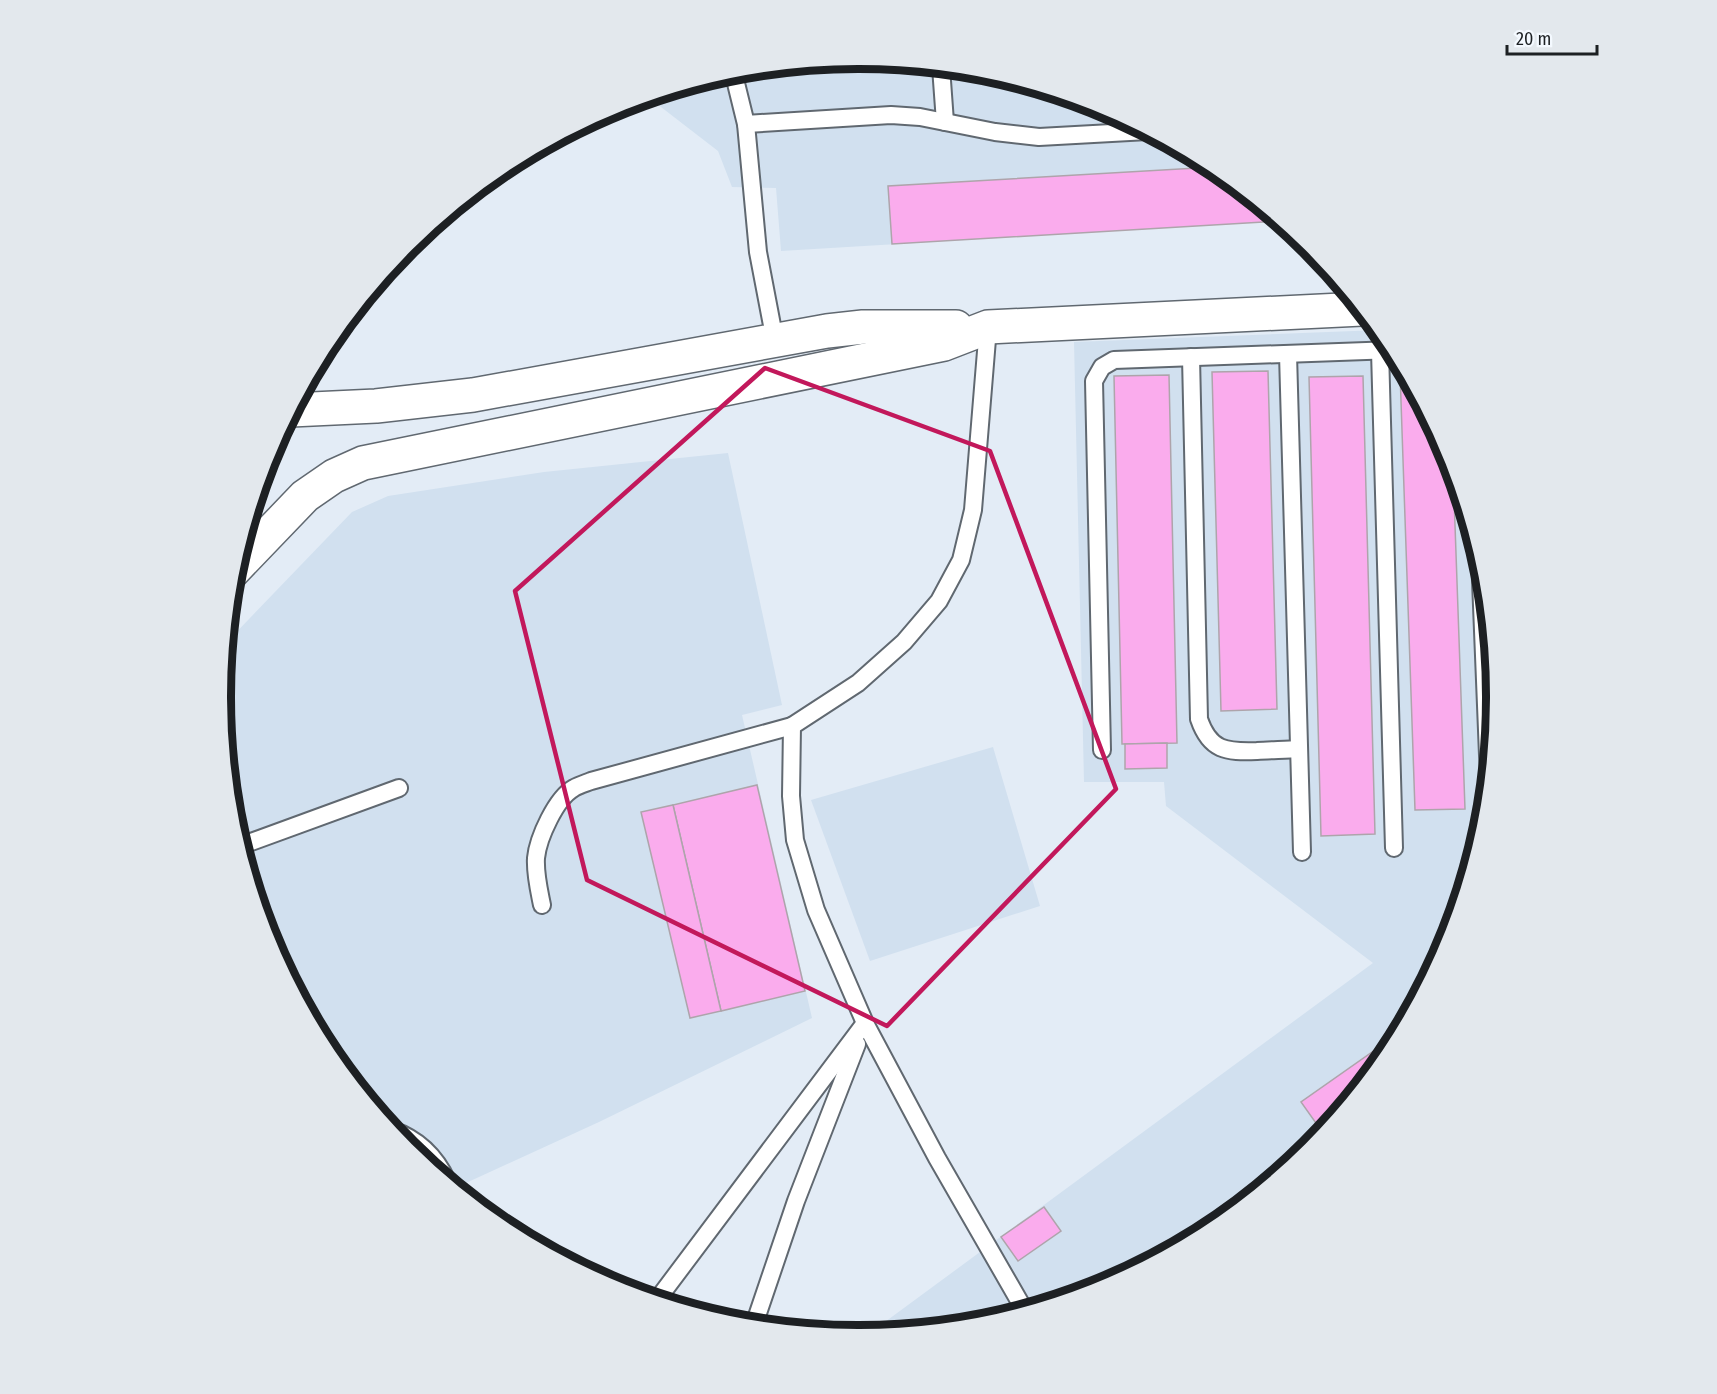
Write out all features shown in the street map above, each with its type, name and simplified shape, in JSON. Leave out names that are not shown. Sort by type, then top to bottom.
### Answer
[{"type":"street","points":[[300,410],[376,406],[473,395],[775,340],[863,327],[988,327],[1352,309]]},
{"type":"street","points":[[247,556],[305,496],[334,476],[363,463],[944,344],[988,327]]},
{"type":"lane","points":[[942,74],[945,122]]},
{"type":"lane","points":[[735,81],[746,124],[758,252],[775,340]]},
{"type":"lane","points":[[746,124],[891,115],[920,117],[995,132],[1039,137],[1131,132]]},
{"type":"lane","points":[[542,905],[536,857],[546,826],[558,804],[572,789],[591,781],[792,726],[858,683],[904,642],[939,601],[961,560],[973,510],[988,327]]},
{"type":"lane","points":[[1102,750],[1094,381],[1102,367],[1114,360],[1382,350]]},
{"type":"lane","points":[[1288,354],[1302,852]]},
{"type":"lane","points":[[1191,357],[1199,719],[1204,734],[1216,746],[1230,752],[1299,750]]},
{"type":"lane","points":[[1387,358],[1394,848]]},
{"type":"lane","points":[[1483,639],[1486,702]]},
{"type":"lane","points":[[792,726],[791,796],[795,840],[816,910],[865,1023],[937,1158],[1021,1304]]},
{"type":"lane","points":[[248,843],[399,788]]},
{"type":"lane","points":[[662,1294],[865,1023]]},
{"type":"lane","points":[[757,1317],[796,1201],[865,1023]]},
{"type":"lane","points":[[412,1139],[433,1158]]},
{"type":"highlighted area","points":[[765,368],[990,451],[1116,789],[887,1026],[587,880],[515,591]]},
{"type":"shaded area","points":[[858,69],[940,74],[1021,90],[1099,117],[1173,153],[1241,199],[1269,222],[781,251],[776,188],[732,187],[718,151],[655,103],[696,90],[777,74]]},
{"type":"shaded area","points":[[1368,330],[1402,383],[1439,457],[1465,534],[1474,574],[1485,656],[1486,697],[1481,779],[1474,820],[1465,860],[1439,937],[1402,1011],[1381,1046],[1331,1111],[1273,1169],[1241,1195],[1172,1241],[1099,1277],[1021,1304],[981,1313],[940,1320],[882,1324],[1373,963],[1166,806],[1164,782],[1084,782],[1074,342]]},
{"type":"shaded area","points":[[728,453],[782,705],[742,715],[812,1018],[599,1122],[463,1184],[414,1141],[360,1079],[336,1046],[315,1011],[278,937],[252,860],[236,779],[230,697],[234,635],[352,512],[388,496],[544,472]]},
{"type":"shaded area","points":[[993,747],[1040,906],[870,961],[811,800]]},
{"type":"building","points":[[1196,168],[1269,222],[892,244],[888,186]]},
{"type":"building","points":[[1268,371],[1277,709],[1221,711],[1212,372]]},
{"type":"building","points":[[1169,375],[1177,743],[1122,744],[1114,376]]},
{"type":"building","points":[[1363,376],[1375,834],[1321,836],[1309,377]]},
{"type":"building","points":[[1400,380],[1422,419],[1454,498],[1465,809],[1415,810]]},
{"type":"building","points":[[1167,743],[1167,768],[1125,769],[1125,744]]},
{"type":"building","points":[[757,785],[805,991],[721,1011],[673,805]]},
{"type":"building","points":[[673,805],[721,1011],[690,1018],[641,812]]},
{"type":"building","points":[[1381,1046],[1357,1079],[1318,1125],[1301,1102]]},
{"type":"building","points":[[1044,1207],[1061,1231],[1018,1261],[1001,1237]]}]
